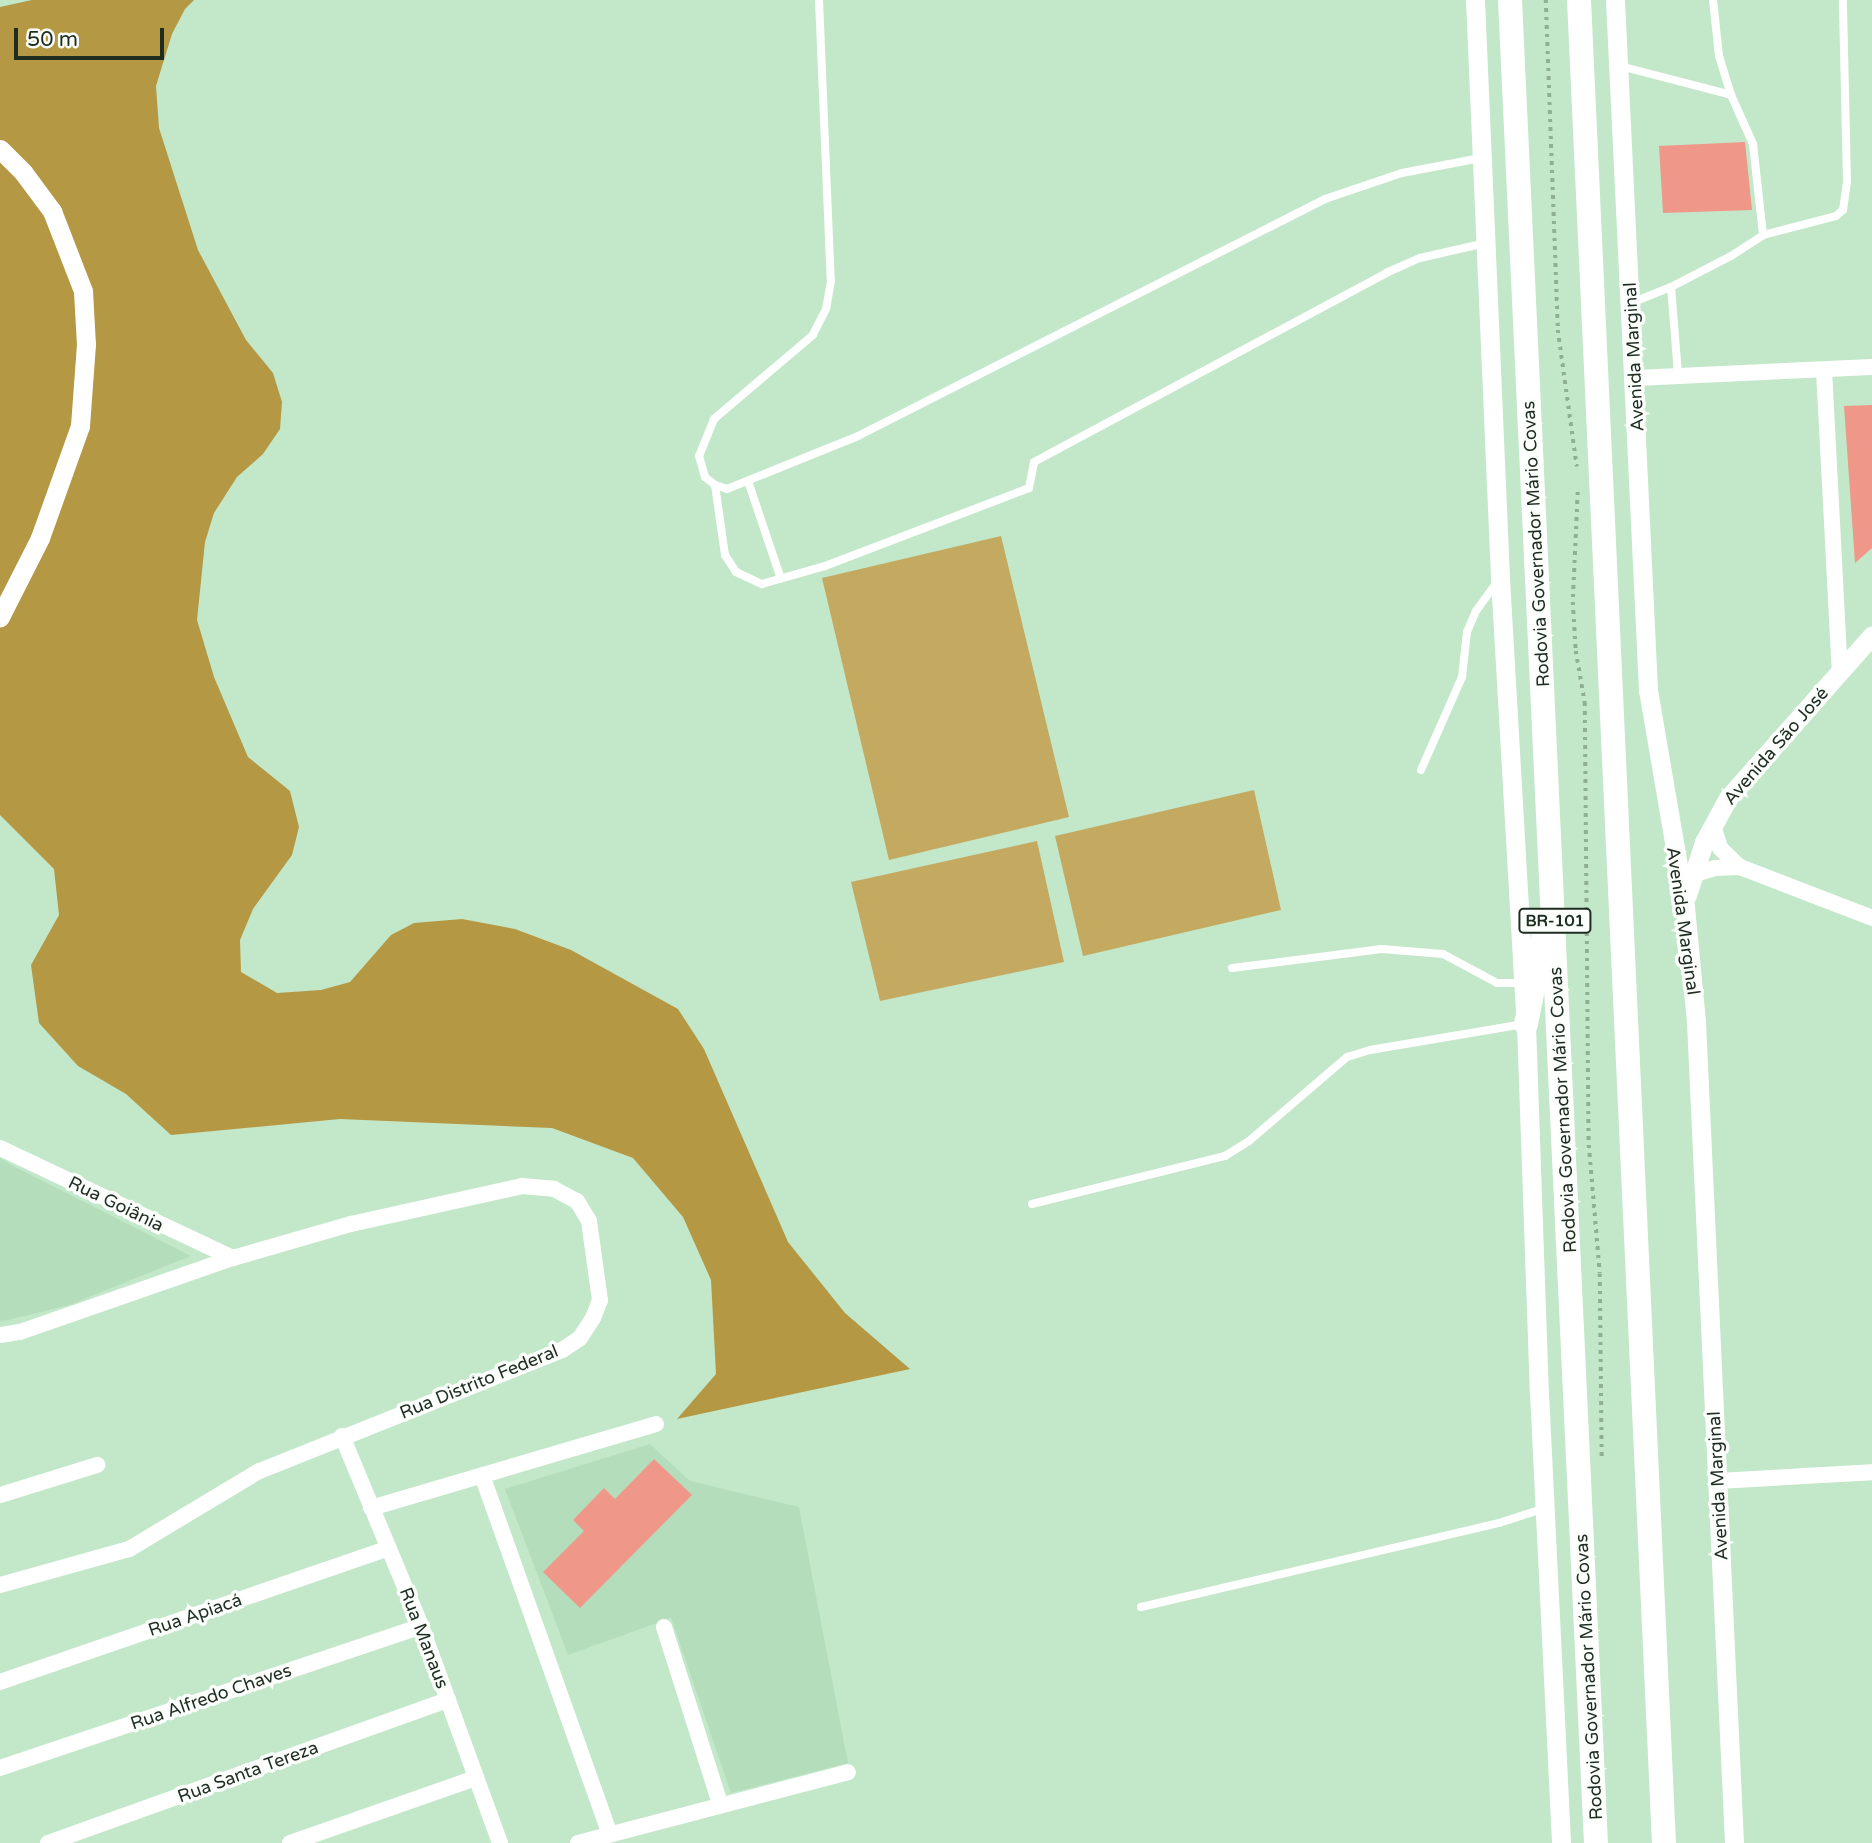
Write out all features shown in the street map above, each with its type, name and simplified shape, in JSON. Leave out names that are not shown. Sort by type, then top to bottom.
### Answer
[{"type":"main road","name":"Rodovia Governador Mário Covas","points":[[1510,0],[1596,1843]]},
{"type":"main road","points":[[1578,0],[1664,1843]]},
{"type":"main road","points":[[1526,1024],[1553,884]]},
{"type":"street","points":[[1475,0],[1500,578],[1526,1024],[1561,1843]]},
{"type":"street","name":"Avenida Marginal","points":[[1615,0],[1636,378],[1648,690],[1685,907],[1696,1022],[1734,1843]]},
{"type":"street","points":[[0,149],[23,172],[52,211],[83,291],[86,344],[80,426],[40,538],[0,617]]},
{"type":"street","points":[[1636,378],[1872,367]]},
{"type":"street","points":[[1824,370],[1840,671]]},
{"type":"street","name":"Avenida São José","points":[[1685,907],[1691,876],[1728,798],[1872,635]]},
{"type":"street","points":[[1713,826],[1720,848],[1740,867]]},
{"type":"street","points":[[1691,876],[1715,867],[1740,867],[1872,918]]},
{"type":"street","name":"Rua Goiânia","points":[[0,1148],[233,1258]]},
{"type":"street","name":"Rua Distrito Federal","points":[[0,1335],[20,1332],[233,1258],[351,1224],[523,1186],[554,1189],[578,1201],[589,1221],[600,1300],[593,1318],[580,1338],[562,1350],[259,1471],[128,1549],[0,1585]]},
{"type":"street","points":[[371,1508],[483,1478],[656,1424]]},
{"type":"street","name":"Rua Manaus","points":[[342,1436],[421,1626],[500,1843]]},
{"type":"street","points":[[0,1495],[97,1465]]},
{"type":"street","points":[[1718,1481],[1872,1472]]},
{"type":"street","points":[[483,1478],[610,1834]]},
{"type":"street","name":"Rua Apiacá","points":[[0,1682],[389,1548]]},
{"type":"street","name":"Rua Alfredo Chaves","points":[[0,1768],[421,1626]]},
{"type":"street","points":[[664,1627],[720,1804]]},
{"type":"street","name":"Rua Santa Tereza","points":[[48,1843],[448,1700]]},
{"type":"street","points":[[578,1843],[848,1772]]},
{"type":"street","points":[[290,1843],[476,1778]]},
{"type":"lane","points":[[819,0],[831,281],[826,309],[813,335],[714,419],[699,456],[705,477],[715,485],[727,489],[858,436],[1325,199],[1402,173],[1481,158]]},
{"type":"lane","points":[[1713,0],[1719,56],[1731,95],[1753,144],[1763,235]]},
{"type":"lane","points":[[1631,303],[1671,287],[1731,256],[1763,235],[1836,216],[1843,210],[1847,182],[1843,0]]},
{"type":"lane","points":[[1620,66],[1731,95]]},
{"type":"lane","points":[[715,485],[725,555],[736,572],[762,583],[825,565],[1029,488],[1034,462],[1362,286],[1420,258],[1486,243]]},
{"type":"lane","points":[[1671,287],[1678,374]]},
{"type":"lane","points":[[748,481],[780,579]]},
{"type":"lane","points":[[1421,770],[1462,677],[1467,632],[1476,611],[1500,578]]},
{"type":"lane","points":[[1232,968],[1382,949],[1443,954],[1497,983],[1524,983]]},
{"type":"lane","points":[[1032,1204],[1225,1156],[1249,1141],[1348,1057],[1370,1050],[1526,1024]]},
{"type":"lane","points":[[1140,1607],[1499,1523],[1545,1508]]},
{"type":"path","points":[[1546,0],[1558,330],[1568,422],[1578,476]]},
{"type":"path","points":[[1578,490],[1573,602],[1576,651],[1585,702],[1589,1145],[1600,1274],[1602,1470]]},
{"type":"shaded area","points":[[32,0],[194,0],[185,9],[172,34],[156,86],[159,128],[198,250],[246,340],[273,373],[282,402],[280,429],[263,454],[237,477],[214,513],[205,542],[197,620],[214,677],[248,757],[290,791],[299,827],[292,855],[253,909],[240,940],[241,972],[277,993],[321,990],[350,982],[391,935],[414,923],[462,919],[515,929],[571,950],[678,1009],[704,1049],[788,1242],[845,1313],[910,1369],[677,1419],[716,1374],[711,1280],[683,1217],[633,1158],[552,1128],[340,1119],[171,1135],[126,1094],[78,1066],[39,1023],[31,965],[59,915],[54,869],[0,815],[0,7]]},
{"type":"shaded area","points":[[1001,536],[1069,817],[889,860],[822,578]]},
{"type":"shaded area","points":[[1254,790],[1281,910],[1083,956],[1055,836]]},
{"type":"shaded area","points":[[1037,841],[1064,962],[880,1001],[851,882]]},
{"type":"shaded area","points":[[0,1158],[191,1256],[69,1305],[0,1322]]},
{"type":"shaded area","points":[[650,1444],[690,1481],[799,1507],[848,1763],[731,1793],[671,1618],[568,1655],[505,1489]]},
{"type":"building","points":[[1745,142],[1752,210],[1663,213],[1659,146]]},
{"type":"building","points":[[1872,405],[1872,548],[1855,563],[1844,406]]},
{"type":"building","points":[[654,1459],[692,1495],[580,1608],[543,1572],[584,1531],[573,1520],[604,1488],[615,1499]]}]
